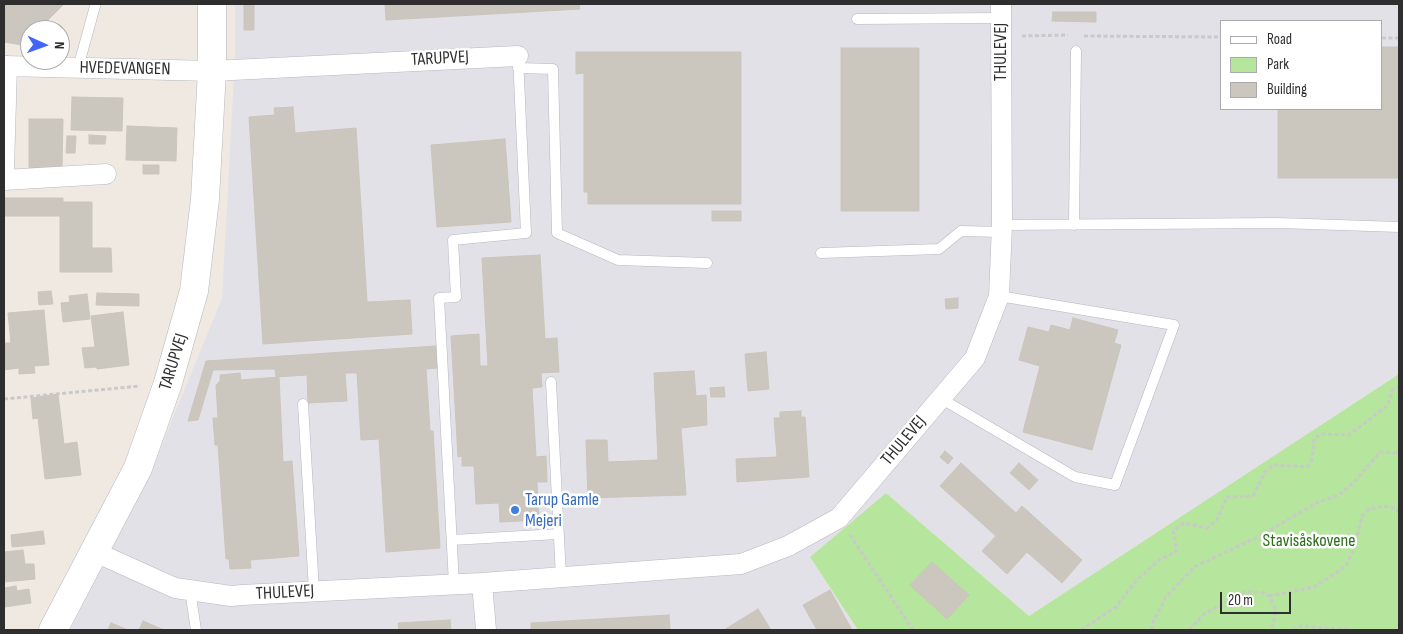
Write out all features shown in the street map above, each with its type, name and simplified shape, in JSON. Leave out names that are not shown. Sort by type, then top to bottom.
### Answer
[{"type":"street","name":"TARUPVEJ","points":[[53,630],[138,468],[168,383],[194,291],[205,199],[212,71],[212,4]]},
{"type":"street","name":"THULEVEJ","points":[[95,552],[175,588],[231,596],[482,583],[740,564],[788,546],[839,518],[975,358],[999,296],[1002,228],[1001,19]]},
{"type":"street","name":"TARUPVEJ","points":[[212,71],[518,62]]},
{"type":"street","name":"HVEDEVANGEN","points":[[4,168],[6,66],[212,71]]},
{"type":"street","points":[[4,180],[106,174]]},
{"type":"street","points":[[482,583],[486,630]]},
{"type":"lane","points":[[78,68],[95,6]]},
{"type":"lane","points":[[857,19],[1001,19]]},
{"type":"lane","points":[[1074,225],[1076,51]]},
{"type":"lane","points":[[454,584],[439,298],[456,297],[453,240],[526,233],[518,62],[553,69],[557,233],[618,260],[707,263]]},
{"type":"lane","points":[[820,252],[939,249],[961,231],[1002,228],[1074,225],[1279,223],[1399,227]]},
{"type":"lane","points":[[940,398],[1075,477],[1114,485],[1174,325],[999,296]]},
{"type":"lane","points":[[551,382],[561,577]]},
{"type":"lane","points":[[303,404],[314,591]]},
{"type":"lane","points":[[452,540],[558,534]]},
{"type":"lane","points":[[190,590],[196,630]]},
{"type":"path","points":[[1001,19],[1220,37]]},
{"type":"path","points":[[1383,38],[1399,38]]},
{"type":"path","points":[[4,399],[168,383]]},
{"type":"path","points":[[1081,630],[1116,607],[1136,581],[1159,560],[1177,551],[1173,531],[1184,523],[1207,528],[1216,521],[1227,497],[1253,496],[1265,472],[1273,465],[1307,467],[1312,460],[1314,438],[1320,434],[1348,435],[1388,405],[1392,390],[1399,386]]},
{"type":"path","points":[[1152,630],[1152,624],[1166,598],[1194,567],[1260,536],[1316,503],[1339,495],[1354,482],[1380,452],[1399,453]]},
{"type":"path","points":[[1268,596],[1314,586],[1346,566],[1354,550],[1362,516],[1369,509],[1384,506],[1394,508],[1399,512]]},
{"type":"path","points":[[839,518],[913,630]]},
{"type":"path","points":[[1189,630],[1204,614],[1228,602],[1240,593],[1261,592],[1268,596],[1276,610],[1272,630]]},
{"type":"path","points":[[1293,630],[1301,626],[1356,630]]},
{"type":"shaded area","points":[[235,4],[1399,4],[1399,374],[1029,616],[886,493],[810,557],[858,630],[70,630],[150,474],[222,298],[235,57]]},
{"type":"green space","name":"Stavisåskovene","points":[[1399,374],[1399,630],[858,630],[810,557],[886,493],[1029,616]]},
{"type":"building","points":[[4,4],[64,4],[48,20],[20,20],[20,45],[4,42]]},
{"type":"building","points":[[244,4],[254,4],[254,30],[244,30]]},
{"type":"building","points":[[385,4],[579,4],[580,9],[386,20]]},
{"type":"building","points":[[1053,12],[1096,12],[1096,22],[1052,21]]},
{"type":"building","points":[[1383,47],[1399,47],[1399,178],[1278,178],[1278,110],[1383,110]]},
{"type":"building","points":[[841,48],[919,48],[919,211],[841,211]]},
{"type":"building","points":[[576,52],[741,52],[741,204],[588,204],[588,192],[584,192],[584,73],[576,74]]},
{"type":"building","points":[[72,97],[123,98],[122,131],[71,130]]},
{"type":"building","points":[[293,107],[295,133],[356,128],[367,302],[410,300],[412,334],[263,344],[249,117],[275,115],[274,108]]},
{"type":"building","points":[[29,119],[63,119],[62,169],[29,168]]},
{"type":"building","points":[[127,126],[177,128],[176,161],[126,160]]},
{"type":"building","points":[[89,135],[106,136],[105,144],[89,144]]},
{"type":"building","points":[[67,136],[76,136],[75,153],[66,153]]},
{"type":"building","points":[[505,139],[511,222],[437,227],[431,145]]},
{"type":"building","points":[[143,165],[159,165],[159,174],[143,174]]},
{"type":"building","points":[[4,198],[63,198],[63,202],[92,202],[92,248],[111,248],[112,272],[60,272],[60,216],[4,216]]},
{"type":"building","points":[[712,211],[741,211],[741,221],[712,221]]},
{"type":"building","points":[[540,255],[545,339],[557,338],[559,372],[541,373],[542,387],[532,388],[536,457],[546,456],[547,482],[537,482],[539,520],[500,522],[499,503],[476,504],[474,466],[462,466],[462,456],[458,457],[451,336],[479,334],[480,366],[488,366],[482,258]]},
{"type":"building","points":[[51,291],[53,304],[39,305],[38,292]]},
{"type":"building","points":[[97,293],[139,294],[139,306],[96,305]]},
{"type":"building","points":[[87,294],[90,319],[63,322],[61,303],[70,302],[69,296]]},
{"type":"building","points":[[958,298],[958,308],[946,309],[945,299]]},
{"type":"building","points":[[44,310],[49,365],[34,366],[35,373],[19,374],[19,368],[4,370],[4,343],[11,343],[8,313]]},
{"type":"building","points":[[123,312],[129,365],[97,369],[97,367],[85,368],[82,348],[95,347],[91,316]]},
{"type":"building","points":[[1073,318],[1118,330],[1114,343],[1121,345],[1092,450],[1023,432],[1040,366],[1019,360],[1028,327],[1049,332],[1051,325],[1070,330]]},
{"type":"building","points":[[436,346],[438,368],[426,369],[430,431],[433,431],[440,548],[386,552],[379,439],[361,440],[357,373],[345,373],[347,401],[308,403],[307,375],[276,377],[275,369],[213,370],[198,420],[188,421],[206,361]]},
{"type":"building","points":[[766,352],[769,389],[748,391],[745,354]]},
{"type":"building","points":[[694,371],[696,396],[706,395],[707,425],[681,428],[686,495],[588,498],[586,440],[607,440],[608,462],[658,460],[654,373]]},
{"type":"building","points":[[240,373],[241,380],[279,377],[283,462],[292,461],[299,556],[250,560],[251,568],[230,569],[229,559],[226,559],[218,445],[215,445],[213,418],[218,418],[216,385],[220,381],[220,375]]},
{"type":"building","points":[[724,387],[725,397],[711,397],[710,388]]},
{"type":"building","points":[[58,394],[64,444],[77,442],[81,475],[45,479],[38,418],[33,419],[31,398]]},
{"type":"building","points":[[801,411],[801,417],[805,417],[809,477],[737,482],[736,459],[777,457],[774,418],[780,418],[780,412]]},
{"type":"building","points":[[945,451],[953,458],[948,464],[940,457]]},
{"type":"building","points":[[961,463],[1016,513],[1022,506],[1082,560],[1062,583],[1027,552],[1007,574],[982,551],[996,536],[940,486]]},
{"type":"building","points":[[1019,463],[1038,480],[1029,490],[1010,473]]},
{"type":"building","points":[[43,531],[45,544],[12,547],[11,535]]},
{"type":"building","points":[[23,550],[25,564],[34,564],[35,579],[4,582],[4,552]]},
{"type":"building","points":[[932,562],[969,595],[947,619],[910,585]]},
{"type":"building","points":[[16,586],[17,591],[29,589],[31,603],[5,607],[4,588]]},
{"type":"building","points":[[830,590],[852,630],[817,630],[803,605]]},
{"type":"building","points":[[758,609],[771,630],[724,630]]},
{"type":"building","points":[[669,615],[670,630],[531,630],[531,623]]},
{"type":"building","points":[[450,620],[451,630],[399,630],[398,623]]},
{"type":"building","points":[[143,621],[164,630],[139,630]]},
{"type":"building","points":[[111,623],[128,630],[108,630]]},
{"type":"place","name":"Tarup Gamle Mejeri","points":[[515,510]]}]
